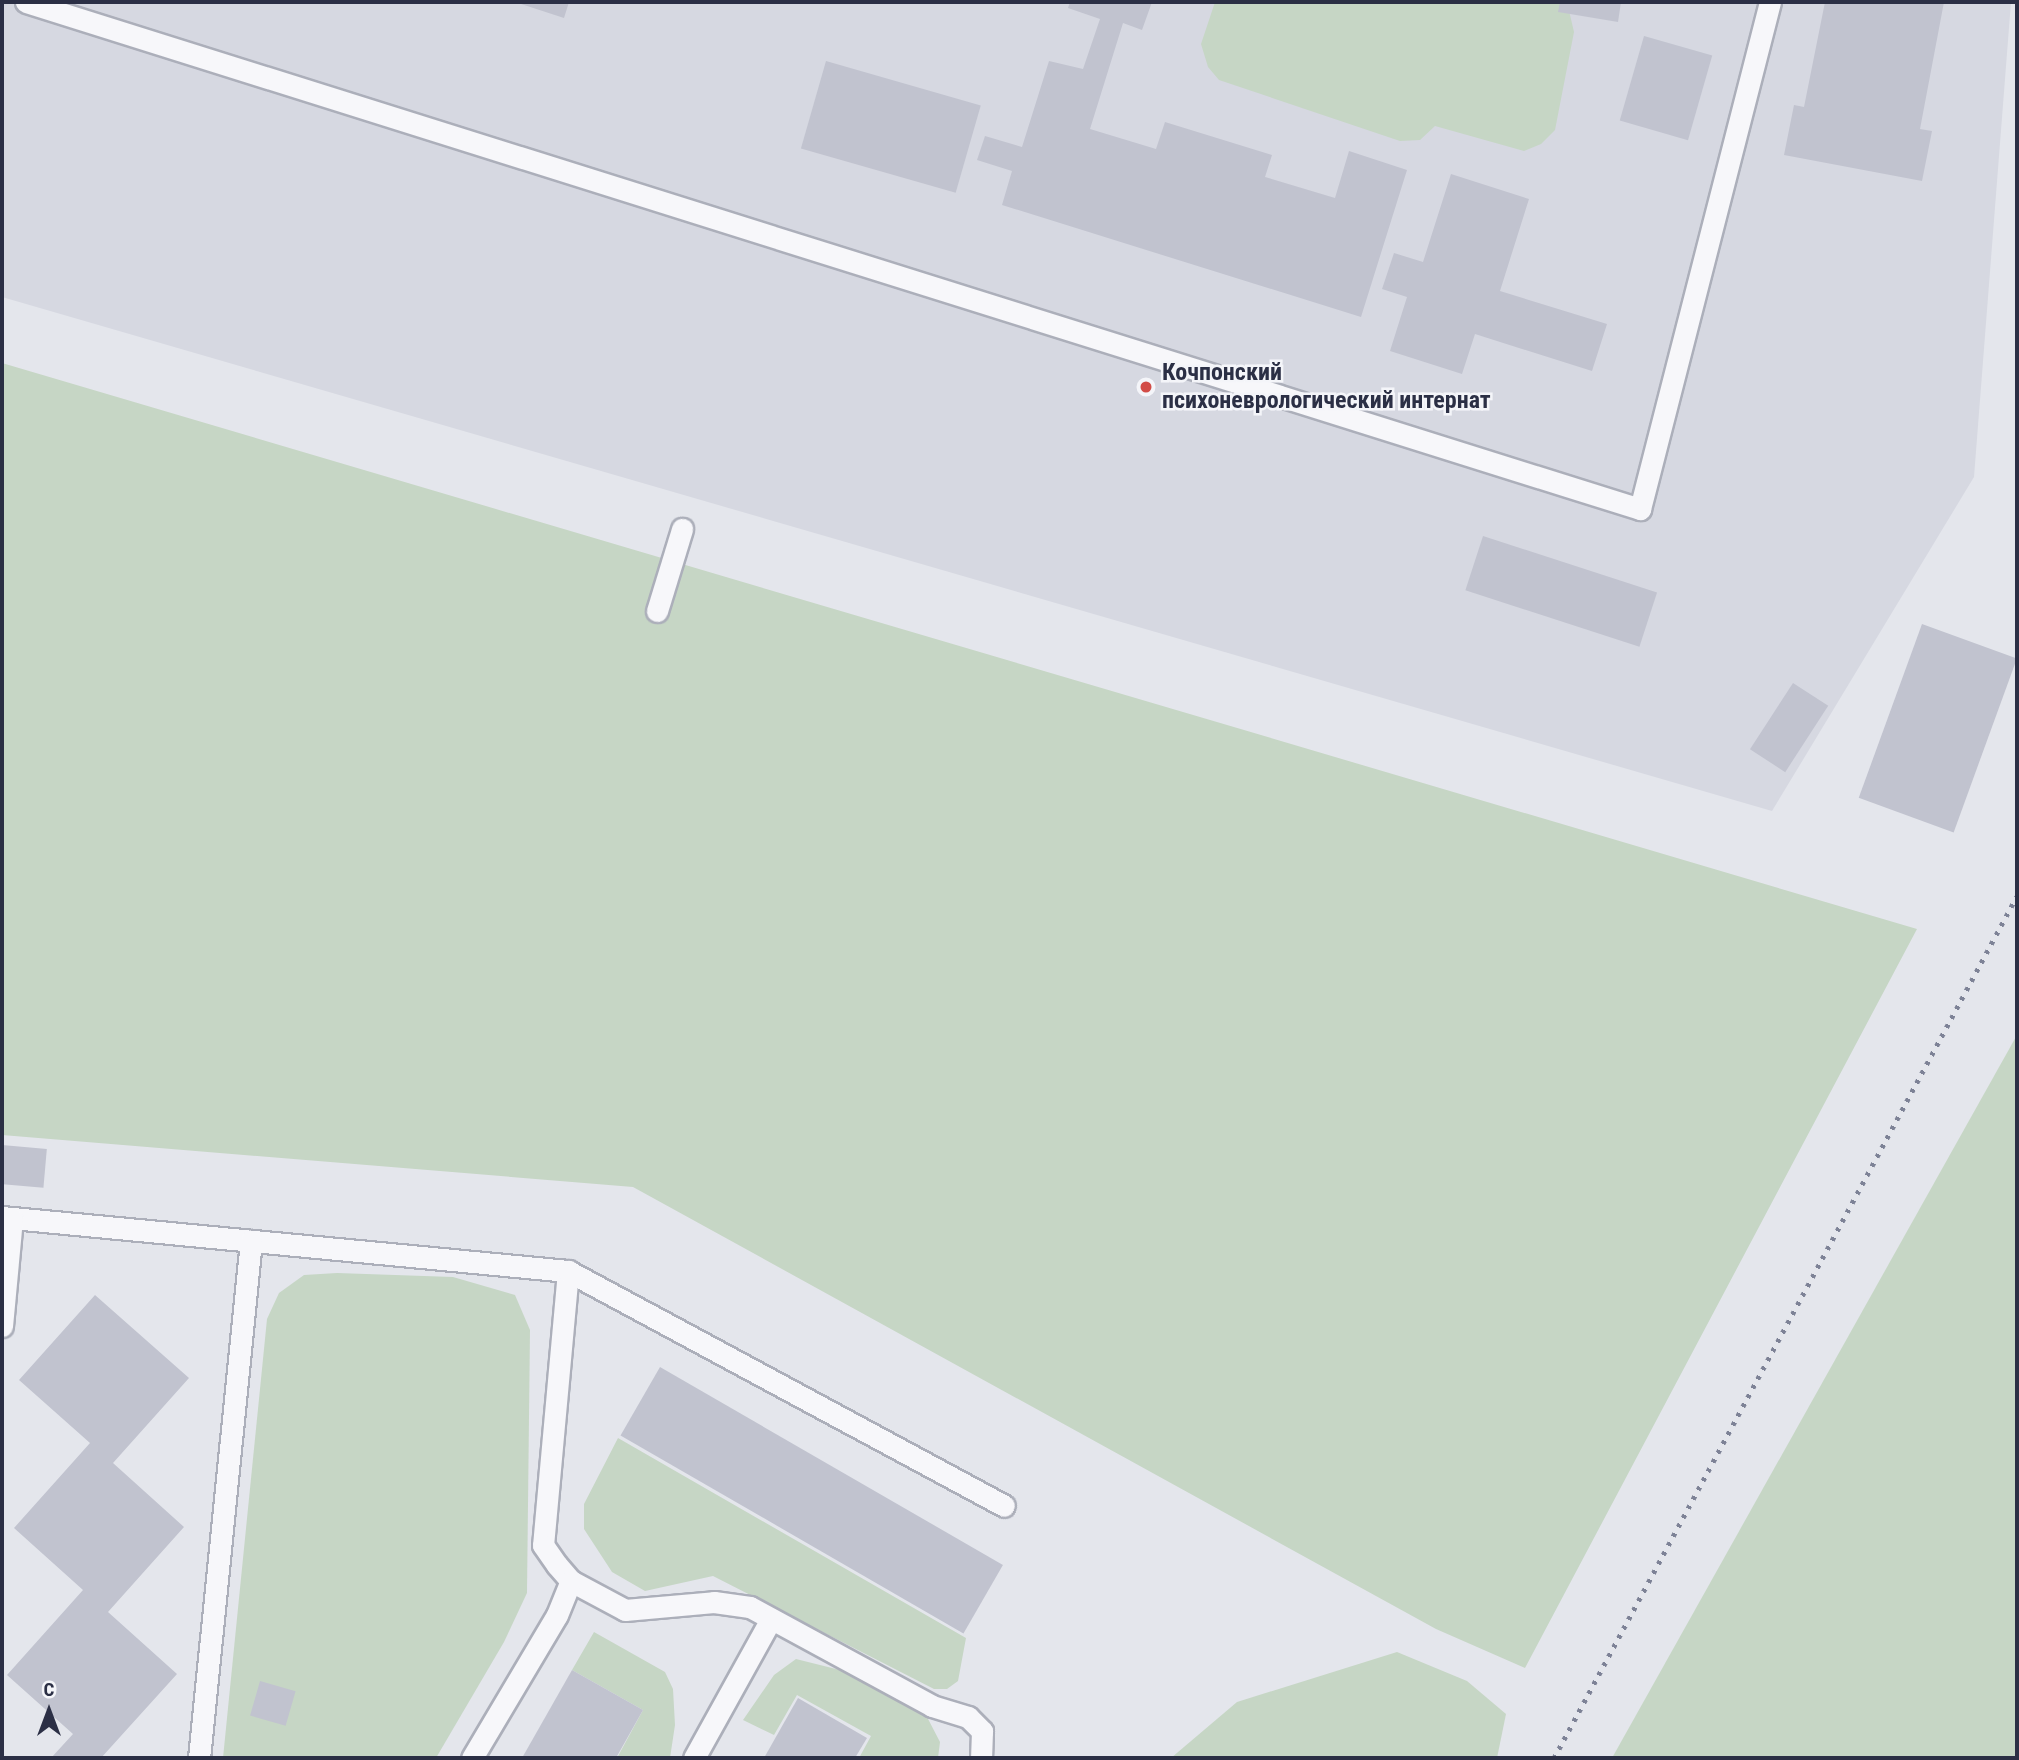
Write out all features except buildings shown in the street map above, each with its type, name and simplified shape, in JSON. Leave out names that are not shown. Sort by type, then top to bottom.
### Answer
[{"type":"lane","points":[[26,2],[1640,509],[1770,2]]},
{"type":"lane","points":[[657,611],[682,529]]},
{"type":"lane","points":[[2,1326],[7,1218],[568,1271],[1004,1506]]},
{"type":"lane","points":[[199,1758],[251,1241]]},
{"type":"lane","points":[[568,1271],[543,1545],[571,1581],[625,1611],[714,1602],[750,1607],[932,1706],[968,1717],[982,1731],[981,1758]]},
{"type":"lane","points":[[472,1758],[557,1615],[571,1581]]},
{"type":"lane","points":[[694,1758],[771,1619]]},
{"type":"shaded area","name":"Кочпонский психоневрологический интернат","points":[[2,2],[2011,2],[1974,477],[1772,811],[2,297]]},
{"type":"green space","points":[[1215,2],[1567,2],[1574,32],[1555,130],[1541,144],[1524,151],[1435,126],[1420,140],[1400,141],[1219,80],[1208,67],[1201,44]]},
{"type":"green space","points":[[2,363],[1917,929],[1525,1668],[1436,1629],[633,1187],[2,1135]]},
{"type":"green space","points":[[2017,1035],[2017,1758],[1612,1758]]},
{"type":"green space","points":[[337,1273],[453,1277],[515,1295],[530,1330],[527,1593],[504,1642],[436,1758],[223,1758],[267,1319],[279,1293],[304,1275]]},
{"type":"green space","points":[[618,1438],[966,1638],[958,1681],[947,1689],[934,1689],[713,1576],[645,1591],[612,1572],[584,1529],[584,1504]]},
{"type":"green space","points":[[594,1632],[665,1672],[673,1689],[675,1725],[670,1758],[617,1758],[643,1710],[572,1670]]},
{"type":"green space","points":[[1397,1652],[1467,1681],[1506,1714],[1497,1758],[1171,1758],[1237,1702]]},
{"type":"green space","points":[[796,1659],[856,1674],[926,1715],[940,1742],[938,1758],[859,1758],[871,1736],[797,1695],[774,1735],[743,1720],[774,1675]]},
{"type":"railway","points":[[1554,1758],[2017,896]]},
{"type":"place","name":"Кочпонский психоневрологический интернат","points":[[1146,387]]}]
